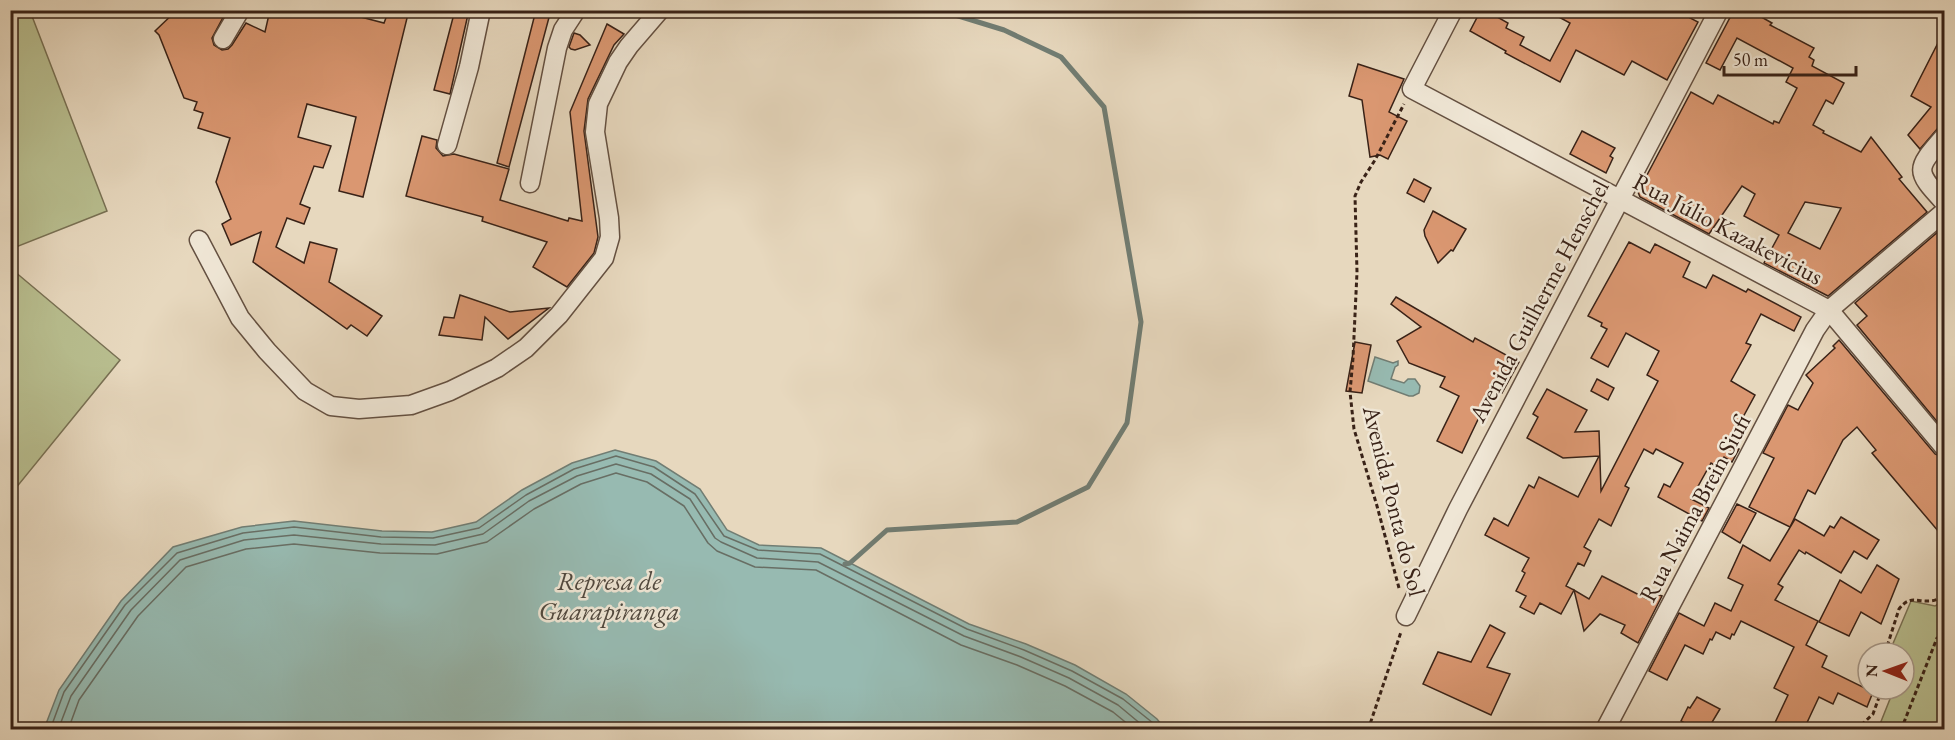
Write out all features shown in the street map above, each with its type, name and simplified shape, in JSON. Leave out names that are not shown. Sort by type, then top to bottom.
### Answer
[{"type":"street","points":[[224,39],[240,10]]},
{"type":"street","points":[[447,145],[469,67],[481,10]]},
{"type":"street","points":[[530,183],[557,48],[576,10]]},
{"type":"street","points":[[199,240],[240,318],[305,391],[331,406],[360,409],[411,405],[450,391],[488,372],[526,348],[559,315],[604,258],[610,237],[595,132],[598,104],[618,62],[660,10]]},
{"type":"street","points":[[1412,89],[1453,10]]},
{"type":"street","name":"Avenida Guilherme Henschel","points":[[1406,616],[1458,509],[1714,12]]},
{"type":"street","name":"Rua Júlio Kazakevicius","points":[[1412,89],[1829,310]]},
{"type":"street","points":[[1944,137],[1924,159],[1921,170],[1927,184],[1944,202]]},
{"type":"street","name":"Rua Naima Brein Siufi","points":[[1605,729],[1815,330],[1829,310],[1944,212]]},
{"type":"street","points":[[1829,310],[1944,447]]},
{"type":"path","name":"Avenida Ponta do Sol","points":[[1368,729],[1406,616],[1354,429],[1350,392],[1357,272],[1355,196],[1412,89]]},
{"type":"path","points":[[1889,641],[1899,609],[1904,603],[1911,600],[1931,601],[1944,597]]},
{"type":"path","points":[[1901,729],[1937,638],[1944,634]]},
{"type":"path","points":[[1856,729],[1873,714],[1878,701]]},
{"type":"green space","points":[[11,10],[30,11],[107,211],[11,249]]},
{"type":"green space","points":[[14,271],[120,360],[11,494],[10,276]]},
{"type":"green space","points":[[1944,600],[1944,729],[1872,729],[1880,724],[1889,701],[1916,701],[1916,641],[1894,641],[1911,601],[1935,606]]},
{"type":"water","points":[[1375,357],[1393,363],[1398,361],[1391,379],[1404,383],[1408,379],[1415,379],[1420,386],[1419,393],[1409,396],[1368,381]]},
{"type":"water","name":"Represa de Guarapiranga","points":[[615,450],[656,461],[700,489],[727,530],[759,545],[821,548],[969,624],[1026,644],[1075,665],[1126,694],[1157,719],[1165,729],[44,729],[59,690],[121,601],[173,547],[242,527],[294,521],[382,531],[432,532],[476,522],[522,490],[572,463]]},
{"type":"building","points":[[177,10],[227,10],[212,38],[214,45],[222,50],[232,45],[246,23],[265,32],[270,10],[354,10],[353,15],[384,23],[389,10],[409,10],[363,197],[339,191],[356,117],[307,104],[298,137],[331,146],[323,168],[314,166],[300,204],[310,208],[304,224],[287,218],[276,247],[304,263],[310,242],[337,249],[329,282],[382,316],[367,336],[351,325],[347,329],[253,262],[261,232],[231,245],[222,224],[231,219],[216,182],[230,138],[198,128],[203,113],[194,110],[197,102],[184,98],[159,35],[155,31]]},
{"type":"building","points":[[455,10],[469,10],[450,94],[434,90]]},
{"type":"building","points":[[536,10],[551,10],[509,167],[497,163]]},
{"type":"building","points":[[1481,10],[1508,23],[1506,28],[1524,37],[1520,45],[1550,61],[1570,23],[1546,10],[1675,10],[1698,22],[1667,80],[1632,61],[1624,75],[1576,50],[1560,82],[1505,53],[1506,51],[1470,31]]},
{"type":"building","points":[[1734,10],[1749,10],[1772,23],[1770,25],[1814,48],[1809,57],[1814,60],[1812,66],[1844,83],[1833,104],[1826,100],[1813,125],[1824,131],[1823,133],[1861,152],[1871,137],[1902,177],[1899,179],[1927,212],[1828,296],[1764,263],[1779,235],[1744,216],[1755,194],[1742,186],[1709,234],[1640,197],[1638,192],[1691,92],[1713,104],[1718,95],[1773,124],[1774,121],[1779,123],[1797,88],[1786,82],[1793,68],[1737,38],[1720,70],[1706,63]],"holes":[[[1805,202],[1841,208],[1820,249],[1788,233]]]},
{"type":"building","points":[[607,24],[624,34],[614,45],[588,99],[584,131],[598,237],[594,253],[567,287],[533,267],[547,242],[482,221],[483,217],[406,196],[422,136],[437,140],[436,148],[443,156],[454,154],[509,169],[500,200],[568,221],[569,218],[582,221],[570,112]]},
{"type":"building","points":[[1944,31],[1944,121],[1920,149],[1908,135],[1931,107],[1911,96]]},
{"type":"building","points":[[574,33],[580,35],[590,45],[575,50],[571,49],[569,47]]},
{"type":"building","points":[[1358,64],[1404,79],[1389,112],[1407,121],[1388,159],[1380,155],[1370,157],[1362,100],[1349,96]]},
{"type":"building","points":[[1582,131],[1615,148],[1610,156],[1613,158],[1606,173],[1570,154]]},
{"type":"building","points":[[1414,179],[1431,188],[1424,202],[1407,193]]},
{"type":"building","points":[[1433,211],[1466,229],[1453,251],[1451,250],[1438,263],[1424,230]]},
{"type":"building","points":[[1939,231],[1944,237],[1944,430],[1857,325],[1867,316],[1855,303]]},
{"type":"building","points":[[1629,242],[1650,253],[1655,244],[1690,262],[1683,277],[1706,288],[1713,275],[1746,292],[1748,289],[1801,317],[1794,331],[1761,314],[1746,343],[1751,345],[1731,381],[1755,395],[1729,443],[1739,449],[1732,462],[1724,457],[1718,467],[1711,463],[1691,499],[1709,508],[1702,521],[1658,497],[1664,484],[1670,487],[1683,463],[1656,449],[1653,454],[1644,449],[1625,486],[1629,488],[1611,526],[1599,519],[1584,547],[1591,551],[1584,566],[1578,563],[1566,586],[1574,590],[1561,614],[1540,603],[1534,614],[1520,607],[1526,596],[1516,591],[1529,558],[1485,535],[1494,518],[1508,526],[1529,485],[1534,488],[1539,477],[1578,497],[1599,456],[1563,458],[1527,438],[1538,417],[1533,414],[1547,389],[1587,410],[1575,432],[1599,431],[1601,491],[1658,381],[1647,375],[1659,351],[1626,333],[1608,367],[1591,358],[1607,329],[1601,326],[1602,323],[1588,316]]},
{"type":"building","points":[[460,295],[510,312],[549,308],[508,339],[485,317],[482,340],[439,335],[444,317],[454,318]]},
{"type":"building","points":[[1396,297],[1473,342],[1475,338],[1519,362],[1502,393],[1493,388],[1462,453],[1437,441],[1459,396],[1440,387],[1445,377],[1409,363],[1397,341],[1421,327],[1391,304]]},
{"type":"building","points":[[1839,340],[1935,454],[1944,458],[1944,538],[1872,453],[1876,450],[1857,427],[1843,440],[1815,494],[1808,490],[1790,527],[1749,507],[1774,458],[1763,453],[1788,405],[1798,410],[1813,383],[1806,375],[1835,348],[1833,346]]},
{"type":"building","points":[[1355,342],[1371,345],[1362,393],[1346,391]]},
{"type":"building","points":[[1597,379],[1614,388],[1608,400],[1591,391]]},
{"type":"building","points":[[1737,504],[1756,513],[1740,543],[1722,532]]},
{"type":"building","points":[[1841,517],[1879,540],[1867,559],[1854,551],[1841,573],[1799,550],[1778,584],[1783,587],[1775,600],[1818,621],[1806,645],[1827,656],[1822,667],[1856,684],[1856,701],[1869,701],[1867,707],[1838,693],[1833,704],[1819,697],[1804,729],[1772,729],[1788,695],[1774,688],[1794,647],[1741,621],[1730,639],[1716,632],[1703,654],[1685,645],[1667,680],[1649,671],[1679,613],[1704,626],[1715,603],[1731,611],[1743,585],[1728,578],[1743,545],[1770,561],[1795,519],[1824,536],[1830,526],[1834,528]]},
{"type":"building","points":[[1877,565],[1899,579],[1881,624],[1861,612],[1849,636],[1819,622],[1840,580],[1861,593]]},
{"type":"building","points":[[1602,576],[1647,599],[1651,592],[1662,596],[1638,643],[1621,633],[1625,625],[1600,614],[1584,631],[1574,590],[1589,599]]},
{"type":"building","points":[[1490,625],[1505,633],[1487,667],[1510,674],[1491,715],[1423,684],[1438,652],[1471,662]]},
{"type":"building","points":[[1697,697],[1720,709],[1708,729],[1695,729],[1681,721],[1688,707],[1690,708]]},
{"type":"waterway","points":[[845,564],[850,563],[887,530],[1017,522],[1088,487],[1127,423],[1141,322],[1104,107],[1061,57],[1004,30],[939,10]]}]
